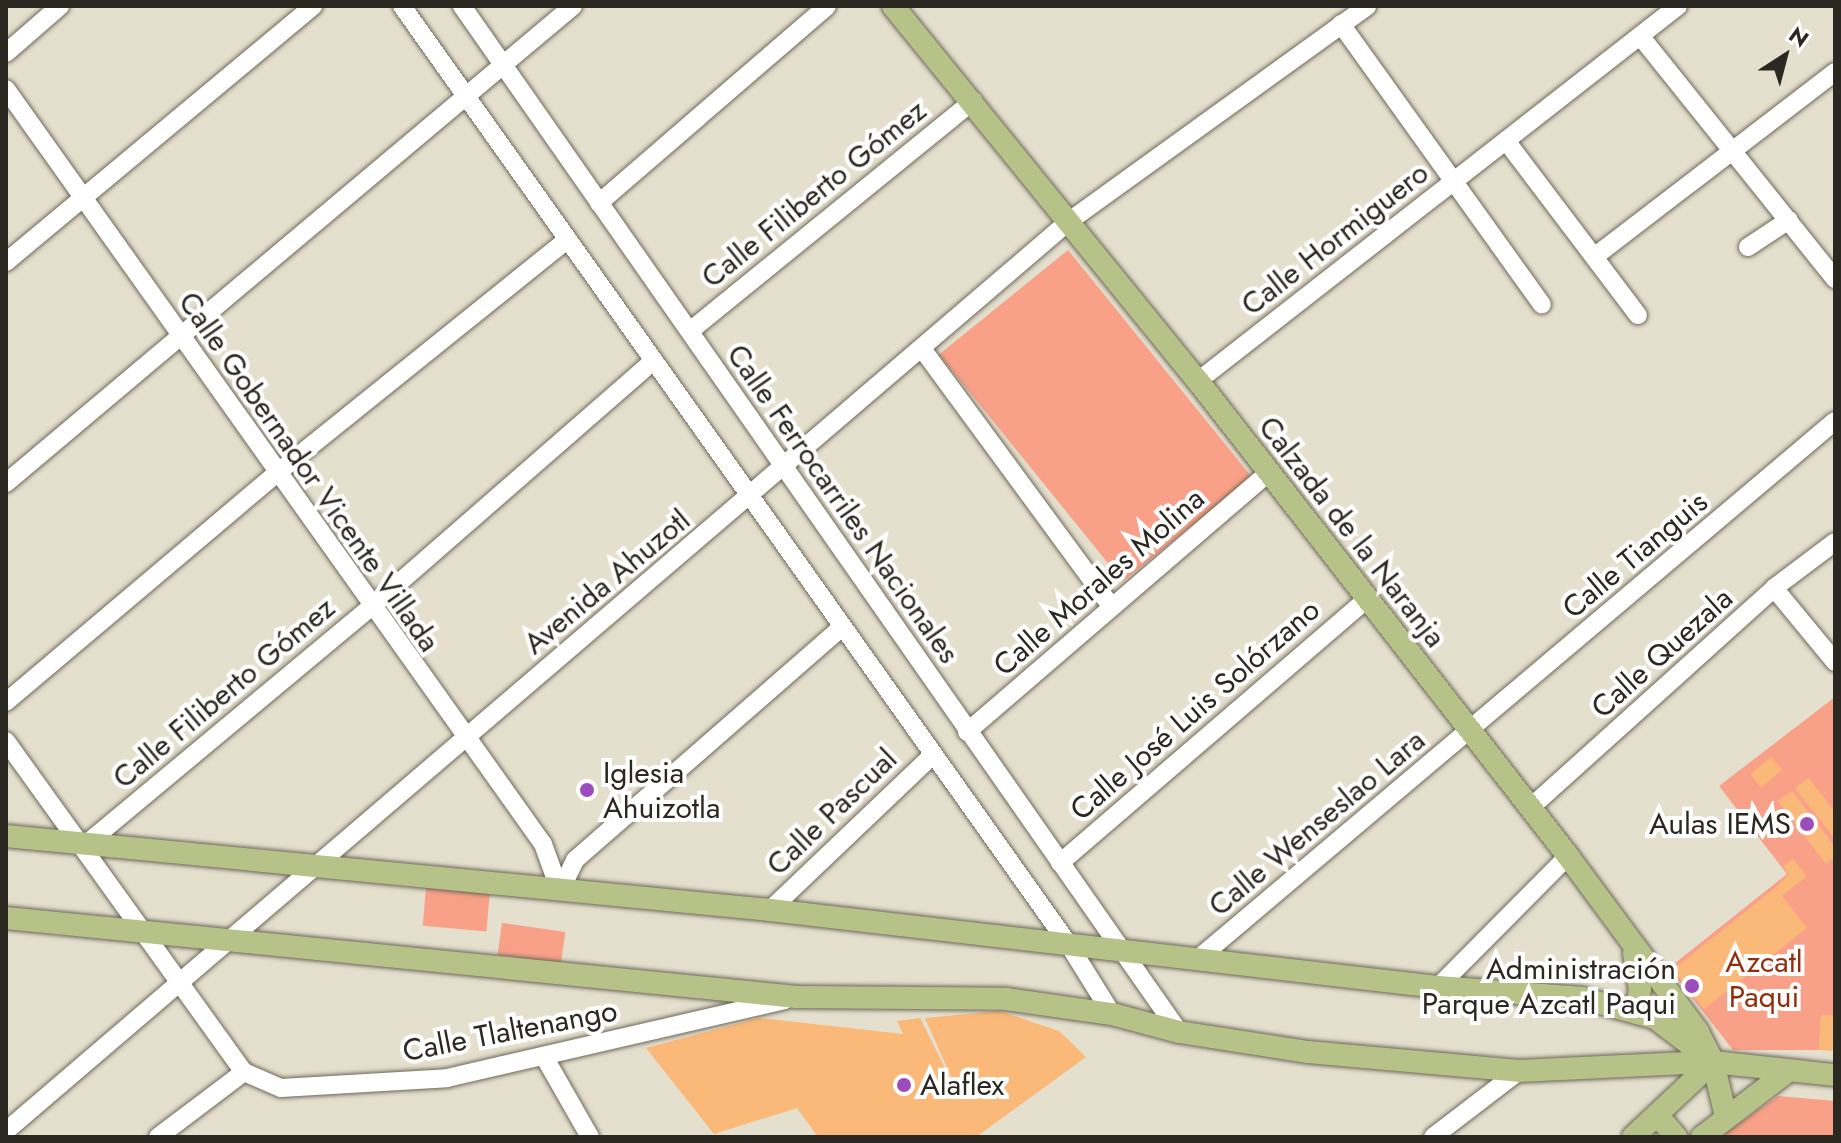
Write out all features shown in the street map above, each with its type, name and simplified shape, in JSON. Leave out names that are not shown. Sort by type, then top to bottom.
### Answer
[{"type":"main road","name":"Calzada de la Naranja","points":[[893,6],[1198,381],[1267,474],[1568,856],[1670,994],[1713,1062],[1726,1117]]},
{"type":"main road","points":[[6,836],[84,846],[319,865],[770,910],[1438,987],[1582,998],[1645,1016],[1713,1062]]},
{"type":"main road","points":[[7,919],[145,929],[797,997],[1006,999],[1112,1014],[1179,1032],[1308,1052],[1519,1071],[1713,1062],[1835,1075]]},
{"type":"main road","points":[[1630,941],[1640,978],[1645,1016]]},
{"type":"main road","points":[[1645,1016],[1668,1006],[1670,994]]},
{"type":"main road","points":[[1633,1137],[1713,1062]]},
{"type":"main road","points":[[1702,1137],[1788,1071]]},
{"type":"main road","points":[[1658,1116],[1676,1137]]},
{"type":"street","points":[[6,53],[60,6]]},
{"type":"street","points":[[6,262],[313,6]]},
{"type":"street","points":[[402,6],[1069,945],[1112,1014]]},
{"type":"street","name":"Calle Ferrocarriles Nacionales","points":[[462,6],[1179,1032]]},
{"type":"street","points":[[6,483],[181,340],[464,95],[573,6]]},
{"type":"street","points":[[599,203],[827,6]]},
{"type":"street","name":"Avenida Ahuzotl","points":[[6,1131],[923,350],[1068,222],[1367,6]]},
{"type":"street","name":"Calle Hormiguero","points":[[1198,381],[1678,6]]},
{"type":"street","points":[[1341,24],[1542,305]]},
{"type":"street","points":[[1641,37],[1835,279]]},
{"type":"street","points":[[1594,257],[1835,72]]},
{"type":"street","name":"Calle Gobernador Vicente Villada","points":[[6,89],[370,608],[543,844],[560,891]]},
{"type":"street","name":"Calle Filiberto Gómez","points":[[690,331],[973,101]]},
{"type":"street","points":[[1507,142],[1638,315]]},
{"type":"street","points":[[1748,247],[1789,220]]},
{"type":"street","points":[[6,702],[277,473],[567,240]]},
{"type":"street","points":[[923,350],[1112,607]]},
{"type":"street","name":"Calle Filiberto Gómez","points":[[84,846],[370,608],[653,361]]},
{"type":"street","name":"Calle Tianguis","points":[[1470,731],[1835,421]]},
{"type":"street","name":"Calle Morales Molina","points":[[967,732],[1267,474]]},
{"type":"street","name":"Calle Quezala","points":[[1530,808],[1774,588],[1835,542]]},
{"type":"street","points":[[1774,588],[1835,662]]},
{"type":"street","name":"Calle José Luis Solórzano","points":[[1060,863],[1366,600]]},
{"type":"street","points":[[560,891],[575,860],[842,627]]},
{"type":"street","name":"Calle Wenseslao Lara","points":[[1199,958],[1470,731]]},
{"type":"street","points":[[6,741],[145,929],[244,1072],[158,1137]]},
{"type":"street","name":"Calle Pascual","points":[[770,910],[933,755]]},
{"type":"street","points":[[1438,987],[1568,856]]},
{"type":"street","name":"Calle Tlaltenango","points":[[244,1072],[281,1088],[447,1078],[545,1058],[797,997]]},
{"type":"street","points":[[545,1058],[590,1137]]},
{"type":"street","points":[[1433,1137],[1519,1071]]},
{"type":"green space","points":[[1068,250],[1252,477],[1123,581],[939,354]]},
{"type":"green space","name":"Azcatl Paqui","points":[[1835,697],[1835,1016],[1821,1015],[1820,1050],[1733,1050],[1669,968],[1787,874],[1719,786]]},
{"type":"green space","points":[[426,888],[490,894],[486,931],[423,926]]},
{"type":"green space","points":[[502,923],[565,932],[561,964],[498,955]]},
{"type":"green space","points":[[1778,1096],[1835,1101],[1835,1137],[1720,1137]]},
{"type":"building","name":"Aulas IEMS","points":[[1771,757],[1782,770],[1761,787],[1750,774]]},
{"type":"building","name":"Aulas IEMS","points":[[1809,778],[1835,812],[1835,839],[1795,788]]},
{"type":"building","name":"Aulas IEMS","points":[[1792,791],[1835,847],[1835,857],[1826,864],[1778,801]]},
{"type":"building","points":[[1793,859],[1807,876],[1782,896],[1807,928],[1704,1009],[1673,970],[1776,887],[1789,874],[1783,866]]},
{"type":"building","points":[[1000,1011],[1059,1031],[1086,1057],[976,1137],[818,1137],[797,1108],[714,1134],[646,1048],[759,1018],[903,1034],[897,1021],[920,1018],[963,1104],[925,1018]]},
{"type":"building","points":[[1821,1015],[1835,1016],[1833,1051],[1819,1050]]},
{"type":"place","name":"Iglesia Ahuizotla","points":[[587,790]]},
{"type":"place","name":"Aulas IEMS","points":[[1807,824]]},
{"type":"place","name":"Administración Parque Azcatl Paqui","points":[[1692,986]]},
{"type":"place","name":"Alaflex","points":[[904,1085]]}]
